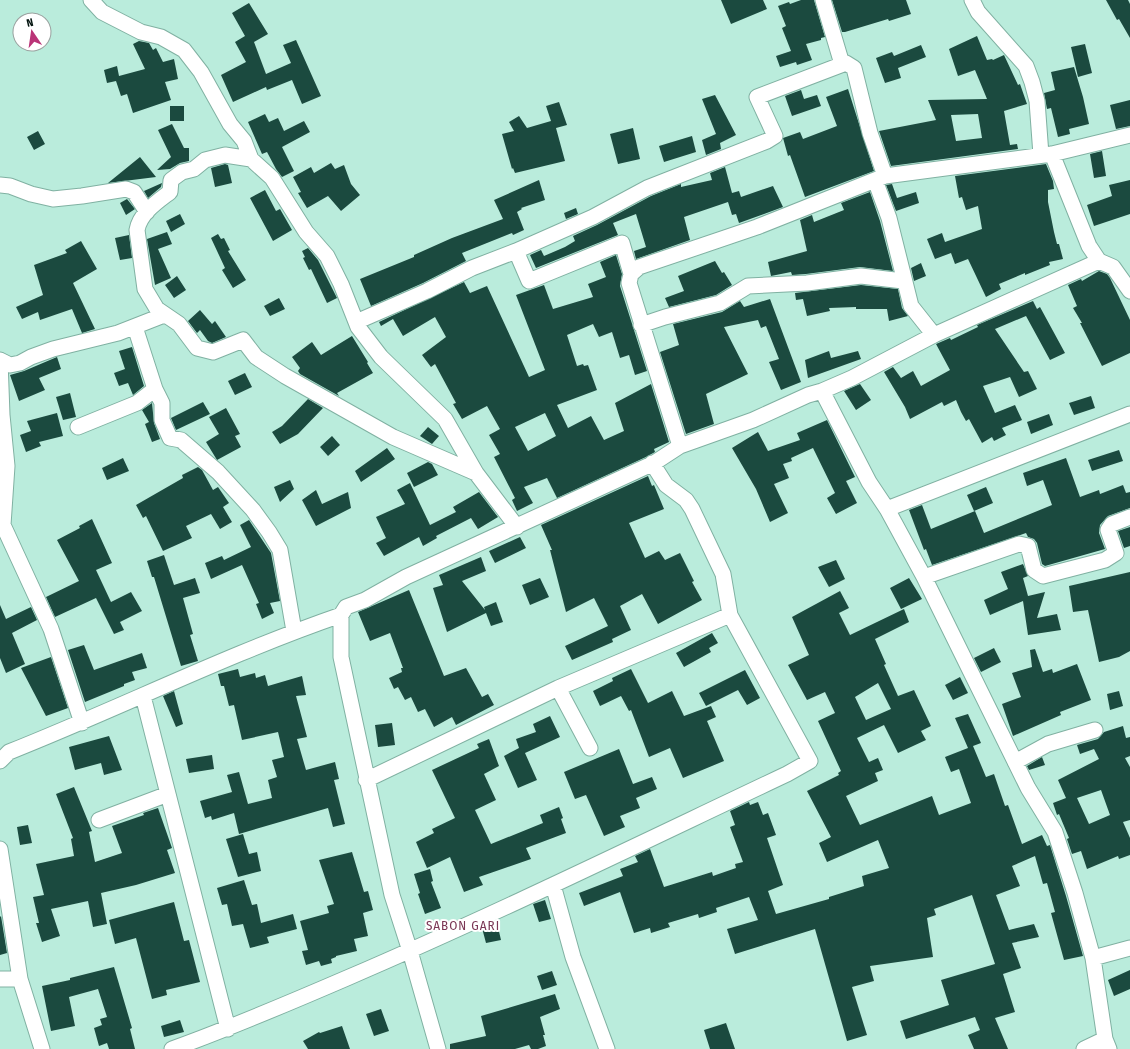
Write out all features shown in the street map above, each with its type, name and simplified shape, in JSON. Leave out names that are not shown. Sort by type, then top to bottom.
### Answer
[{"type":"street","points":[[91,0],[102,12],[141,32],[161,37],[184,50],[201,72],[230,124],[244,141],[250,159],[272,178],[306,232],[327,256],[341,284],[356,322],[381,357],[445,419],[476,473],[517,527]]},
{"type":"street","points":[[823,0],[842,64]]},
{"type":"street","points":[[972,0],[978,12],[1026,66],[1037,101],[1047,155],[1089,246],[1099,261],[1113,267],[1130,291]]},
{"type":"street","points":[[356,322],[439,285],[472,268],[516,251],[593,217],[648,188],[767,141],[774,136],[757,97],[846,63],[854,68],[911,306],[934,335]]},
{"type":"street","points":[[631,274],[639,266],[757,227],[880,178],[1047,155],[1130,135]]},
{"type":"street","points":[[250,159],[225,155],[205,160],[194,169],[182,172],[171,180],[170,192],[152,205],[138,225],[137,230],[145,289],[157,309],[164,316],[179,324],[197,348],[213,352],[243,340],[256,357],[285,376],[393,437],[476,473]]},
{"type":"street","points":[[0,185],[10,186],[31,194],[53,199],[126,189],[134,192],[147,212]]},
{"type":"street","points":[[516,251],[529,281],[622,243],[631,274],[629,283],[680,446]]},
{"type":"street","points":[[438,1049],[410,951],[392,895],[366,780],[341,657],[341,615],[346,607],[365,600],[406,577],[517,527],[652,463],[680,446],[753,420],[852,378],[934,335],[1099,261]]},
{"type":"street","points":[[641,325],[665,317],[720,303],[748,286],[807,283],[861,276],[904,281]]},
{"type":"street","points":[[82,723],[51,629],[2,526],[7,466],[2,415],[0,360],[10,365],[20,363],[31,357],[53,349],[135,327],[164,316]]},
{"type":"street","points":[[135,327],[155,389],[162,403],[162,420],[170,438],[181,440],[218,472],[253,510],[280,550],[294,631]]},
{"type":"street","points":[[78,427],[137,403],[155,389]]},
{"type":"street","points":[[822,391],[869,482],[887,509],[924,577],[1028,788],[1055,832],[1075,893],[1093,958],[1107,1044],[1084,1049]]},
{"type":"street","points":[[887,509],[1130,414]]},
{"type":"street","points":[[172,1049],[228,1029],[410,951],[553,885],[810,762],[730,616],[723,574],[709,547],[702,528],[686,500],[666,485],[652,463]]},
{"type":"street","points":[[924,577],[1019,544],[1028,546],[1034,570],[1043,576],[1105,560],[1116,553],[1108,530],[1112,524],[1130,517]]},
{"type":"street","points":[[3,757],[294,631],[341,615]]},
{"type":"street","points":[[366,780],[558,688],[730,616]]},
{"type":"street","points":[[558,688],[590,748]]},
{"type":"street","points":[[143,696],[228,1029]]},
{"type":"street","points":[[1015,762],[1048,744],[1096,730]]},
{"type":"street","points":[[99,820],[168,794]]},
{"type":"street","points":[[0,849],[20,979],[42,1049]]},
{"type":"street","points":[[553,885],[573,957],[607,1049]]},
{"type":"street","points":[[1093,958],[1130,948]]},
{"type":"street","points":[[0,979],[20,979]]},
{"type":"building","points":[[721,0],[763,0],[767,9],[731,24]]},
{"type":"building","points":[[801,0],[814,0],[825,37],[821,38],[821,40],[806,44],[812,60],[797,65],[796,62],[780,67],[776,56],[791,51],[782,28],[786,26],[778,6]]},
{"type":"building","points":[[832,0],[906,0],[911,14],[889,21],[888,19],[842,32]]},
{"type":"building","points":[[1106,0],[1128,0],[1130,4],[1130,38],[1119,19],[1117,20]]},
{"type":"building","points":[[249,3],[268,34],[254,42],[266,74],[291,63],[283,45],[296,40],[321,96],[302,104],[292,80],[267,90],[266,87],[233,102],[221,75],[246,62],[235,42],[245,36],[232,13]]},
{"type":"building","points":[[977,36],[987,60],[993,60],[1004,55],[1018,85],[1020,84],[1027,104],[1004,111],[1010,145],[1017,144],[1018,149],[891,166],[879,131],[936,120],[928,100],[987,99],[975,70],[958,76],[949,49]],"holes":[[[978,114],[982,138],[956,141],[951,115]]]},
{"type":"building","points":[[139,41],[149,43],[153,50],[156,48],[163,62],[174,59],[178,79],[165,82],[171,100],[133,113],[127,94],[121,96],[116,81],[107,83],[104,70],[117,66],[119,76],[145,69],[133,44]]},
{"type":"building","points":[[1085,44],[1092,73],[1078,77],[1071,47]]},
{"type":"building","points":[[921,45],[926,57],[898,68],[901,78],[885,83],[876,58],[892,52],[894,56]]},
{"type":"building","points":[[1074,67],[1089,124],[1069,129],[1070,134],[1058,137],[1051,108],[1047,109],[1044,93],[1055,90],[1051,72]]},
{"type":"building","points":[[848,89],[874,171],[805,197],[790,155],[788,156],[783,138],[800,132],[803,139],[837,126],[826,97]]},
{"type":"building","points":[[801,90],[804,99],[817,95],[821,106],[792,116],[785,96]]},
{"type":"building","points":[[715,95],[736,135],[720,143],[721,149],[706,155],[702,140],[716,134],[702,99]]},
{"type":"building","points":[[1130,100],[1130,126],[1116,129],[1110,105]]},
{"type":"building","points":[[559,102],[567,125],[556,128],[565,161],[515,173],[513,168],[512,169],[502,134],[514,131],[509,122],[519,116],[527,128],[551,121],[546,106]]},
{"type":"building","points":[[170,106],[184,106],[184,121],[170,121]]},
{"type":"building","points":[[265,114],[269,122],[278,118],[284,131],[304,121],[310,132],[282,147],[294,171],[282,177],[267,152],[262,154],[248,122]]},
{"type":"building","points":[[172,124],[184,148],[189,148],[189,161],[180,163],[170,169],[157,170],[171,157],[158,130]]},
{"type":"building","points":[[633,128],[640,159],[618,164],[610,134]]},
{"type":"building","points":[[38,131],[45,144],[34,150],[27,137]]},
{"type":"building","points":[[692,136],[696,152],[664,162],[659,146]]},
{"type":"building","points":[[1102,151],[1106,176],[1094,178],[1090,154]]},
{"type":"building","points":[[140,157],[156,177],[108,183]]},
{"type":"building","points":[[331,163],[335,169],[344,165],[351,184],[360,195],[341,211],[328,196],[307,208],[298,193],[301,192],[293,177],[311,167],[314,173]]},
{"type":"building","points":[[225,164],[228,165],[232,183],[215,187],[211,168]]},
{"type":"building","points":[[1046,164],[1053,181],[1054,189],[1048,190],[1048,202],[1057,244],[1059,244],[1063,259],[1049,262],[1050,265],[1025,275],[1025,273],[999,284],[1001,289],[986,297],[968,259],[955,264],[951,253],[935,259],[927,239],[942,233],[945,242],[982,229],[978,206],[966,210],[962,197],[959,198],[955,176]]},
{"type":"building","points":[[725,167],[732,193],[739,191],[741,197],[773,186],[783,207],[739,223],[736,214],[732,215],[728,202],[684,217],[690,240],[636,259],[634,251],[646,247],[636,214],[613,223],[618,235],[536,268],[530,255],[541,250],[544,256],[565,247],[575,241],[573,236],[651,196],[681,184],[681,187],[712,180],[710,173]]},
{"type":"building","points":[[539,180],[545,200],[521,208],[522,209],[517,212],[524,230],[513,235],[512,233],[462,253],[466,261],[423,283],[371,306],[360,279],[414,257],[414,255],[452,238],[503,219],[494,200]]},
{"type":"building","points":[[1130,180],[1130,214],[1094,226],[1087,205],[1112,196],[1109,185]]},
{"type":"building","points":[[162,183],[161,187],[148,198],[144,191]]},
{"type":"building","points":[[892,184],[897,198],[916,192],[919,203],[896,211],[886,185]]},
{"type":"building","points":[[265,190],[276,211],[280,209],[292,230],[273,241],[250,198]]},
{"type":"building","points":[[870,192],[880,221],[893,271],[860,267],[806,274],[792,275],[791,272],[771,276],[768,262],[807,251],[800,220],[812,215],[814,222],[844,210],[841,203]]},
{"type":"building","points":[[127,199],[135,209],[126,215],[120,203]]},
{"type":"building","points":[[576,208],[578,214],[566,219],[564,213]]},
{"type":"building","points":[[180,214],[185,224],[171,232],[166,221]]},
{"type":"building","points":[[167,232],[172,244],[158,249],[171,278],[155,285],[147,239]]},
{"type":"building","points":[[218,234],[221,239],[224,238],[230,250],[228,251],[246,280],[233,288],[222,270],[225,268],[211,238]]},
{"type":"building","points":[[129,235],[132,258],[120,260],[115,238]]},
{"type":"building","points":[[81,241],[97,269],[73,283],[95,329],[82,333],[72,309],[40,320],[38,312],[22,319],[16,307],[43,295],[34,265],[67,253],[65,250]]},
{"type":"building","points":[[308,248],[318,260],[337,298],[327,303],[311,269],[309,270],[303,258],[305,257],[302,251]]},
{"type":"building","points":[[616,255],[622,274],[620,286],[647,371],[635,375],[629,355],[620,358],[612,332],[599,337],[593,324],[567,335],[577,366],[583,364],[584,366],[588,365],[597,390],[557,405],[568,428],[591,416],[604,440],[624,431],[615,403],[651,384],[669,442],[654,449],[655,452],[646,457],[557,498],[547,478],[524,487],[533,503],[517,511],[512,500],[515,498],[494,457],[500,454],[489,435],[500,429],[487,406],[462,419],[453,404],[456,403],[435,364],[431,367],[422,355],[446,337],[435,317],[403,336],[393,319],[381,326],[379,322],[464,282],[470,293],[487,286],[529,377],[545,370],[516,295],[544,285],[553,309],[593,297],[588,284],[606,277],[600,262]],"holes":[[[545,413],[556,436],[528,451],[515,427]]]},
{"type":"building","points":[[715,261],[722,273],[724,272],[732,285],[716,295],[669,307],[665,298],[684,291],[678,276]]},
{"type":"building","points":[[921,263],[926,276],[914,281],[911,268]]},
{"type":"building","points":[[1099,271],[1107,274],[1110,278],[1130,320],[1130,353],[1102,366],[1080,323],[1082,323],[1073,308],[1077,306],[1068,285],[1081,279],[1082,281]]},
{"type":"building","points":[[177,276],[186,290],[174,298],[165,285]]},
{"type":"building","points":[[861,285],[898,289],[902,308],[908,316],[889,321],[887,309],[856,309],[856,307],[829,308],[830,311],[807,316],[803,299],[796,300],[795,293]]},
{"type":"building","points":[[279,298],[285,309],[270,316],[264,306]]},
{"type":"building","points":[[770,299],[801,382],[781,390],[769,362],[779,359],[766,326],[761,328],[758,320],[724,327],[748,374],[706,394],[714,424],[686,434],[660,352],[679,345],[673,324],[722,312],[740,301],[744,307]]},
{"type":"building","points":[[1033,301],[1037,309],[1040,307],[1065,353],[1050,360],[1026,316],[995,329],[1024,372],[1028,371],[1037,389],[1019,397],[1010,377],[983,386],[995,413],[1015,405],[1022,420],[1002,428],[1006,435],[994,441],[992,437],[982,443],[969,419],[966,421],[956,400],[944,406],[942,402],[910,419],[905,407],[884,372],[893,367],[901,378],[913,371],[921,386],[950,370],[936,344],[950,338],[951,340],[978,327],[977,325]]},
{"type":"building","points":[[200,310],[212,324],[215,321],[226,337],[212,343],[208,341],[200,330],[197,333],[188,321]]},
{"type":"building","points":[[352,336],[373,373],[337,393],[339,396],[300,374],[298,371],[300,368],[292,357],[312,342],[321,355]]},
{"type":"building","points":[[132,347],[144,386],[133,395],[128,383],[119,386],[114,373],[125,369],[119,351]]},
{"type":"building","points":[[829,351],[831,358],[858,351],[861,359],[808,378],[805,360]]},
{"type":"building","points":[[57,357],[61,369],[39,378],[45,390],[19,401],[10,375],[24,371]]},
{"type":"building","points":[[245,373],[252,387],[235,395],[228,381]]},
{"type":"building","points":[[860,384],[871,400],[856,410],[844,391]]},
{"type":"building","points":[[70,393],[76,417],[63,420],[56,397]]},
{"type":"building","points":[[1091,396],[1095,408],[1074,415],[1069,403]]},
{"type":"building","points":[[308,399],[323,408],[298,434],[280,444],[272,432],[282,426]]},
{"type":"building","points":[[203,402],[210,414],[176,430],[171,418]]},
{"type":"building","points":[[152,403],[154,423],[160,439],[152,442],[145,424],[149,422],[142,410]]},
{"type":"building","points":[[226,408],[240,434],[235,436],[241,447],[217,460],[206,442],[219,434],[209,417]]},
{"type":"building","points":[[57,413],[63,436],[39,442],[41,446],[26,452],[20,435],[31,431],[27,421]]},
{"type":"building","points":[[1049,414],[1053,425],[1031,434],[1027,422]]},
{"type":"building","points":[[827,420],[855,477],[846,481],[857,503],[836,514],[827,498],[835,493],[813,448],[791,458],[792,461],[783,464],[789,478],[774,484],[788,513],[770,522],[756,489],[732,448],[758,432],[768,451],[800,440],[797,433]]},
{"type":"building","points":[[428,427],[439,436],[432,444],[420,436]]},
{"type":"building","points":[[332,436],[340,445],[328,456],[320,447]]},
{"type":"building","points":[[387,448],[395,459],[361,482],[355,471]]},
{"type":"building","points":[[1119,450],[1123,461],[1092,471],[1088,460]]},
{"type":"building","points":[[123,458],[129,471],[107,480],[102,468]]},
{"type":"building","points":[[1066,458],[1080,497],[1099,490],[1100,494],[1123,485],[1126,493],[1130,492],[1130,508],[1108,516],[1100,525],[1099,533],[1105,549],[1045,566],[1042,564],[1037,543],[1034,539],[1028,537],[1026,533],[932,565],[926,549],[924,550],[909,510],[922,505],[931,529],[975,511],[984,533],[1052,505],[1043,480],[1027,486],[1023,473]]},
{"type":"building","points":[[428,462],[432,464],[438,475],[414,487],[407,473]]},
{"type":"building","points":[[198,467],[202,470],[213,490],[218,487],[229,503],[223,507],[232,522],[220,529],[211,514],[186,526],[192,538],[163,551],[146,516],[143,518],[136,505],[183,478],[182,475]]},
{"type":"building","points":[[648,476],[652,486],[654,485],[664,509],[629,523],[645,558],[659,551],[665,560],[680,553],[694,581],[692,582],[702,600],[658,624],[642,594],[620,606],[631,630],[612,639],[613,642],[572,660],[565,646],[608,626],[594,598],[566,612],[550,550],[552,550],[541,525]]},
{"type":"building","points":[[290,480],[294,489],[280,502],[274,487]]},
{"type":"building","points":[[410,483],[430,525],[456,512],[453,507],[479,492],[498,517],[478,529],[471,518],[436,536],[437,538],[423,546],[419,537],[384,556],[376,543],[386,538],[376,517],[405,504],[397,490]]},
{"type":"building","points":[[986,487],[993,503],[974,511],[967,495]]},
{"type":"building","points":[[316,490],[322,504],[348,492],[351,508],[316,526],[302,500]]},
{"type":"building","points":[[92,519],[112,563],[96,570],[111,602],[131,592],[142,611],[120,622],[124,630],[114,634],[96,598],[55,617],[46,597],[79,581],[57,540],[80,528],[79,526]]},
{"type":"building","points":[[249,520],[271,553],[280,601],[270,603],[274,613],[262,619],[256,604],[259,603],[242,565],[211,579],[205,563],[222,556],[224,560],[251,547],[240,525]]},
{"type":"building","points":[[1130,527],[1130,546],[1124,548],[1118,531]]},
{"type":"building","points":[[520,537],[526,548],[495,563],[489,551]]},
{"type":"building","points":[[164,555],[174,585],[195,578],[200,593],[183,598],[193,634],[190,635],[198,661],[181,666],[154,577],[152,577],[147,561]]},
{"type":"building","points":[[481,557],[486,571],[462,581],[485,610],[484,607],[496,602],[503,622],[491,626],[486,613],[447,632],[433,588],[443,585],[439,575]]},
{"type":"building","points":[[836,560],[845,579],[829,587],[818,567]]},
{"type":"building","points":[[1023,564],[1028,576],[1023,578],[1028,596],[1045,592],[1037,618],[1057,614],[1061,630],[1028,635],[1023,601],[990,615],[984,600],[1008,589],[1001,572]]},
{"type":"building","points":[[1130,572],[1130,651],[1119,657],[1099,662],[1088,610],[1073,612],[1069,586]]},
{"type":"building","points":[[540,578],[549,597],[530,605],[522,585]]},
{"type":"building","points":[[909,578],[922,599],[901,609],[890,588]]},
{"type":"building","points":[[409,590],[444,676],[466,668],[482,697],[488,694],[494,705],[456,725],[452,717],[434,727],[425,709],[418,712],[411,697],[405,700],[398,687],[394,689],[389,678],[402,672],[401,668],[403,668],[390,633],[370,641],[358,612]]},
{"type":"building","points":[[840,591],[849,608],[839,613],[850,635],[904,609],[909,622],[875,639],[886,664],[884,665],[898,696],[914,690],[931,726],[921,731],[926,740],[898,753],[884,725],[857,738],[869,762],[878,758],[883,770],[875,773],[878,781],[846,796],[860,825],[932,796],[939,815],[971,803],[959,769],[951,772],[945,757],[968,748],[955,718],[968,714],[981,743],[973,746],[986,777],[994,774],[1005,806],[1008,805],[1022,844],[1042,835],[1047,846],[1050,845],[1083,956],[1064,960],[1051,913],[1055,912],[1047,883],[1043,884],[1035,856],[1012,866],[1020,886],[996,895],[1009,930],[1034,924],[1039,937],[1012,943],[1021,968],[1003,974],[1015,1012],[995,1018],[1008,1049],[974,1049],[968,1035],[980,1030],[975,1017],[906,1039],[900,1021],[949,1005],[941,980],[995,964],[972,895],[934,909],[936,915],[927,918],[933,957],[870,966],[874,981],[852,987],[867,1035],[847,1041],[815,929],[735,954],[727,929],[758,920],[749,897],[716,908],[717,912],[699,918],[698,914],[668,923],[670,927],[651,933],[650,928],[634,933],[620,892],[584,906],[579,893],[623,876],[620,869],[638,862],[635,856],[650,849],[664,887],[712,872],[713,876],[736,868],[735,864],[743,862],[730,827],[735,825],[730,811],[749,802],[750,805],[758,802],[763,815],[768,813],[776,835],[767,838],[783,885],[768,891],[776,914],[829,899],[829,897],[864,886],[862,876],[889,868],[878,840],[827,862],[819,843],[831,837],[807,791],[839,775],[838,773],[841,771],[818,721],[835,713],[825,692],[807,700],[788,665],[809,655],[792,617]],"holes":[[[878,683],[891,709],[866,720],[855,697]]]},
{"type":"building","points":[[0,605],[6,619],[31,607],[37,620],[12,633],[25,664],[6,673],[0,658]]},
{"type":"building","points":[[712,633],[718,643],[709,648],[711,652],[684,667],[676,653]]},
{"type":"building","points":[[84,645],[94,670],[142,653],[147,668],[132,672],[135,680],[85,702],[68,650]]},
{"type":"building","points":[[994,648],[1001,662],[981,672],[974,658]]},
{"type":"building","points":[[1035,649],[1043,672],[1052,669],[1053,673],[1077,664],[1091,700],[1060,712],[1061,715],[1013,736],[1002,704],[1021,697],[1012,673],[1032,667],[1030,650]]},
{"type":"building","points":[[51,657],[68,708],[46,716],[21,668]]},
{"type":"building","points":[[238,669],[240,677],[255,673],[256,678],[265,675],[268,686],[302,676],[306,695],[296,696],[307,737],[297,739],[306,770],[335,762],[339,779],[334,780],[345,824],[333,827],[328,808],[239,834],[234,813],[212,820],[211,816],[205,818],[200,801],[232,792],[227,775],[239,772],[248,804],[272,798],[268,780],[277,777],[272,760],[284,757],[278,732],[242,740],[234,705],[229,706],[224,686],[221,686],[218,674]]},
{"type":"building","points":[[631,669],[648,703],[672,691],[684,716],[711,706],[716,717],[707,721],[724,761],[683,778],[670,748],[649,757],[631,710],[629,711],[621,696],[600,706],[593,691],[613,681],[612,678]]},
{"type":"building","points":[[745,670],[760,698],[747,705],[738,690],[706,706],[699,693]]},
{"type":"building","points":[[960,677],[968,693],[953,700],[945,685]]},
{"type":"building","points":[[174,691],[183,724],[176,727],[163,696]]},
{"type":"building","points":[[1119,691],[1123,706],[1110,710],[1107,694]]},
{"type":"building","points":[[550,716],[560,737],[525,753],[537,780],[518,788],[504,756],[519,748],[516,739],[536,732],[533,724]]},
{"type":"building","points":[[392,723],[395,745],[378,747],[375,725]]},
{"type":"building","points":[[1123,726],[1126,738],[1130,737],[1130,756],[1125,758],[1130,767],[1130,820],[1123,822],[1130,838],[1130,855],[1119,859],[1118,856],[1087,869],[1081,851],[1072,854],[1067,839],[1069,838],[1059,814],[1057,815],[1053,803],[1066,798],[1058,780],[1099,759],[1094,749],[1080,754],[1077,745],[1098,739],[1104,732]],"holes":[[[1101,790],[1110,815],[1089,824],[1077,798]]]},
{"type":"building","points":[[109,736],[122,770],[104,775],[101,763],[75,770],[69,747]]},
{"type":"building","points":[[489,739],[499,766],[484,774],[496,800],[475,810],[491,844],[543,823],[540,815],[559,807],[566,833],[526,848],[531,859],[479,877],[483,885],[464,892],[450,857],[427,868],[416,842],[434,833],[432,829],[455,818],[432,770],[479,748],[477,744]]},
{"type":"building","points":[[619,749],[633,784],[652,777],[657,789],[636,798],[640,808],[620,816],[625,827],[604,836],[586,795],[575,799],[564,772]]},
{"type":"building","points":[[212,755],[214,769],[189,773],[186,759]]},
{"type":"building","points":[[1042,757],[1045,765],[1029,770],[1027,766]]},
{"type":"building","points":[[74,787],[92,831],[89,832],[95,862],[122,853],[112,826],[144,815],[143,813],[158,808],[172,848],[167,850],[175,873],[136,885],[101,893],[107,924],[93,927],[88,901],[51,909],[60,936],[42,942],[36,923],[39,923],[33,897],[44,895],[36,864],[74,856],[71,839],[73,838],[56,794]]},
{"type":"building","points":[[28,825],[32,843],[20,845],[17,827]]},
{"type":"building","points":[[243,834],[249,854],[257,852],[261,871],[238,877],[226,839]]},
{"type":"building","points":[[352,852],[364,892],[368,891],[373,910],[363,913],[368,936],[354,939],[357,951],[336,956],[331,959],[332,963],[321,966],[319,961],[306,965],[302,951],[308,950],[300,921],[329,913],[327,906],[334,904],[319,860]]},
{"type":"building","points":[[430,869],[433,881],[431,882],[441,908],[425,914],[418,894],[420,893],[414,874]]},
{"type":"building","points":[[244,880],[252,905],[257,904],[261,923],[293,914],[297,929],[267,937],[269,943],[250,948],[243,924],[232,926],[227,904],[222,905],[217,888]]},
{"type":"building","points":[[545,900],[551,919],[539,922],[533,904]]},
{"type":"building","points":[[174,902],[184,941],[189,940],[200,982],[166,990],[167,995],[152,999],[136,938],[115,944],[109,920]]},
{"type":"building","points":[[1,916],[7,953],[0,955],[0,917]]},
{"type":"building","points":[[497,923],[501,940],[486,943],[482,928]]},
{"type":"building","points":[[114,967],[132,1028],[130,1029],[135,1049],[109,1049],[107,1043],[99,1046],[94,1028],[102,1025],[100,1019],[107,1017],[98,989],[69,997],[75,1026],[51,1031],[42,986],[70,980],[70,978]]},
{"type":"building","points":[[1130,970],[1130,989],[1114,996],[1108,980]]},
{"type":"building","points":[[552,971],[557,985],[542,990],[537,976]]},
{"type":"building","points":[[555,994],[560,1009],[540,1017],[545,1035],[543,1035],[546,1046],[538,1049],[531,1049],[529,1045],[515,1049],[450,1049],[450,1044],[486,1036],[481,1016]]},
{"type":"building","points":[[381,1009],[389,1031],[374,1036],[366,1014]]},
{"type":"building","points":[[180,1020],[184,1032],[164,1037],[161,1026]]},
{"type":"building","points":[[726,1023],[735,1049],[710,1049],[704,1030]]},
{"type":"building","points":[[342,1026],[350,1049],[308,1049],[303,1041],[319,1032],[320,1033]]},
{"type":"district","name":"SABON GARI","points":[[463,925]]}]
